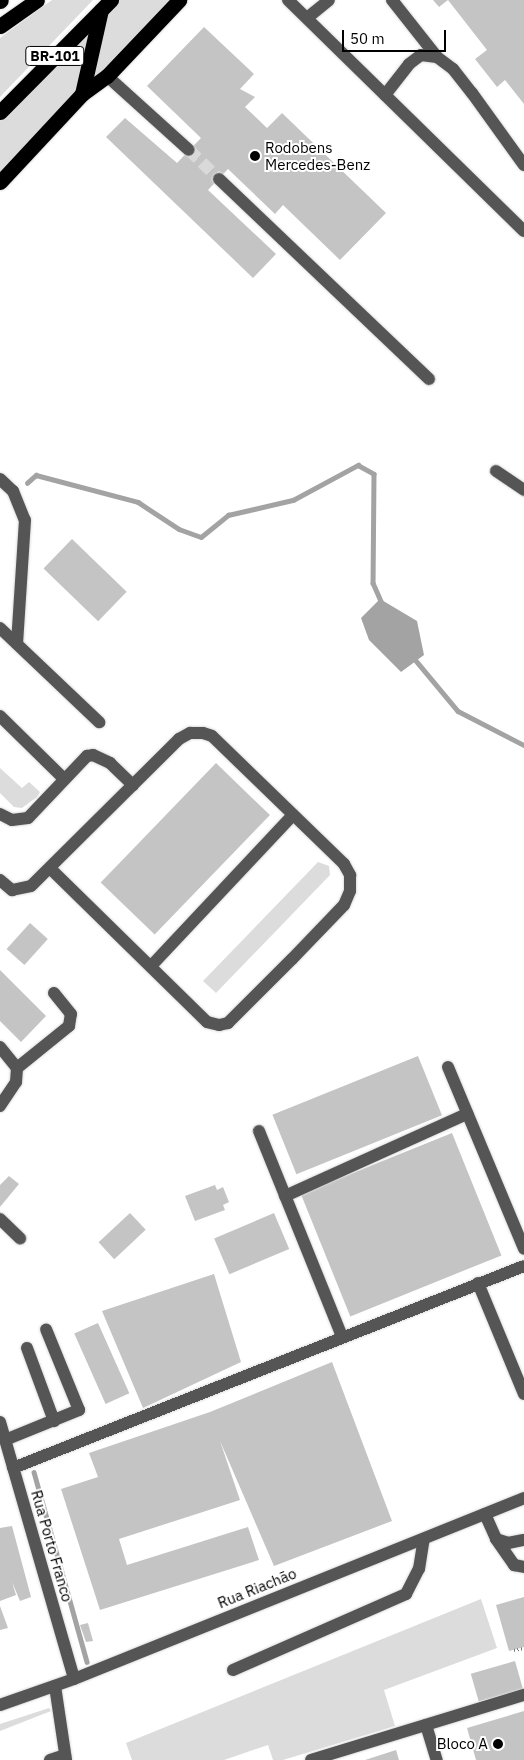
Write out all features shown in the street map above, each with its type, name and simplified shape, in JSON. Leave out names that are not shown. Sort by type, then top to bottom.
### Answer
[{"type":"highway","points":[[0,26],[37,0]]},
{"type":"highway","points":[[0,182],[82,94],[107,76],[179,0]]},
{"type":"highway","points":[[82,94],[106,5]]},
{"type":"highway","name":"BR-101","points":[[0,112],[106,5]]},
{"type":"street","points":[[288,0],[524,231]]},
{"type":"street","points":[[307,18],[329,0]]},
{"type":"street","points":[[392,0],[437,57],[468,87],[524,165]]},
{"type":"street","points":[[385,95],[409,64],[421,55],[437,57]]},
{"type":"street","points":[[107,76],[189,150]]},
{"type":"street","points":[[219,179],[430,379]]},
{"type":"street","points":[[496,471],[524,490]]},
{"type":"street","points":[[0,479],[13,491],[24,520],[17,644]]},
{"type":"street","points":[[0,628],[99,722]]},
{"type":"street","points":[[0,716],[64,779]]},
{"type":"street","points":[[0,880],[12,890],[21,890],[31,886],[52,869],[179,739],[190,733],[203,733],[212,736],[344,864],[350,875],[350,891],[344,905],[228,1023],[208,1022],[52,869]]},
{"type":"street","points":[[0,814],[12,820],[28,818],[87,756],[93,755],[110,764],[134,785]]},
{"type":"street","points":[[152,965],[293,815]]},
{"type":"street","points":[[16,1068],[69,1026],[71,1014],[54,993]]},
{"type":"street","points":[[0,1047],[16,1068],[16,1082],[0,1106]]},
{"type":"street","points":[[448,1068],[524,1249]]},
{"type":"street","points":[[285,1196],[467,1114]]},
{"type":"street","points":[[259,1131],[342,1336]]},
{"type":"street","points":[[0,1220],[20,1238]]},
{"type":"street","points":[[13,1468],[342,1336],[524,1266]]},
{"type":"street","points":[[478,1283],[524,1394]]},
{"type":"street","points":[[5,1440],[75,1413],[80,1405],[46,1329]]},
{"type":"street","points":[[27,1348],[54,1421]]},
{"type":"street","name":"Rua Porto Franco","points":[[0,1422],[74,1679]]},
{"type":"street","name":"Rua Riachão","points":[[0,1705],[74,1679],[524,1498]]},
{"type":"street","points":[[484,1514],[496,1539],[514,1565],[524,1567]]},
{"type":"street","points":[[233,1670],[406,1594],[419,1569],[424,1539]]},
{"type":"street","points":[[496,1539],[508,1543],[524,1540]]},
{"type":"street","points":[[50,1760],[66,1758],[55,1686]]},
{"type":"street","points":[[311,1760],[524,1695]]},
{"type":"street","points":[[426,1725],[437,1760]]},
{"type":"path","points":[[514,1650],[524,1648]]},
{"type":"shaded area","points":[[52,0],[93,0],[0,97],[0,38]]},
{"type":"shaded area","points":[[120,0],[179,0],[0,182],[0,121]]},
{"type":"shaded area","points":[[380,599],[417,621],[424,655],[401,672],[369,640],[361,618]]},
{"type":"shaded area","points":[[0,768],[22,788],[29,782],[40,792],[37,797],[22,808],[14,807],[0,793]]},
{"type":"shaded area","points":[[318,862],[329,866],[330,875],[216,993],[203,981]]},
{"type":"shaded area","points":[[481,1599],[497,1648],[384,1690],[395,1726],[283,1760],[273,1760],[268,1745],[224,1760],[132,1760],[126,1743]]},
{"type":"shaded area","points":[[49,1708],[51,1711],[0,1731],[0,1724]]},
{"type":"building","points":[[433,0],[448,0],[439,7]]},
{"type":"building","points":[[448,0],[524,0],[524,104],[505,80],[497,87],[475,59],[487,50]]},
{"type":"building","name":"Rodobens Mercedes-Benz","points":[[204,27],[254,74],[240,89],[255,97],[245,107],[267,128],[282,113],[386,213],[340,260],[283,205],[275,214],[228,169],[208,190],[276,254],[253,278],[106,137],[125,118],[177,163],[201,138],[147,86]]},
{"type":"building","points":[[72,539],[127,592],[98,621],[44,568]]},
{"type":"building","points":[[216,763],[270,815],[155,935],[101,882]]},
{"type":"building","points":[[30,923],[48,939],[24,965],[7,949]]},
{"type":"building","points":[[0,970],[46,1016],[21,1042],[0,1021]]},
{"type":"building","points":[[418,1056],[442,1115],[296,1174],[272,1115]]},
{"type":"building","points":[[452,1133],[501,1255],[350,1316],[301,1194]]},
{"type":"building","points":[[9,1176],[19,1184],[0,1207],[0,1185]]},
{"type":"building","points":[[215,1185],[217,1190],[223,1187],[229,1202],[223,1205],[225,1210],[195,1221],[185,1196]]},
{"type":"building","points":[[130,1213],[146,1230],[114,1259],[99,1242]]},
{"type":"building","points":[[274,1213],[289,1249],[229,1274],[214,1238]]},
{"type":"building","points":[[214,1274],[241,1362],[143,1408],[102,1311]]},
{"type":"building","points":[[98,1323],[129,1393],[106,1404],[74,1334]]},
{"type":"building","points":[[332,1362],[392,1521],[274,1566],[220,1441],[240,1500],[119,1539],[127,1565],[248,1527],[259,1560],[100,1610],[61,1489],[98,1477],[89,1453],[210,1412]]},
{"type":"building","points":[[12,1526],[31,1597],[20,1601],[12,1582],[16,1595],[0,1601],[0,1528]]},
{"type":"building","points":[[524,1597],[524,1647],[509,1651],[496,1605]]},
{"type":"building","points":[[0,1606],[8,1628],[0,1630]]},
{"type":"building","points":[[88,1623],[93,1641],[86,1642],[80,1625]]},
{"type":"building","points":[[515,1661],[523,1689],[479,1702],[471,1674]]},
{"type":"building","name":"Bloco A","points":[[524,1711],[524,1760],[476,1760],[467,1728]]},
{"type":"building","points":[[396,1750],[399,1760],[365,1760]]},
{"type":"waterway","points":[[27,483],[36,475],[138,502],[179,529],[201,537],[228,515],[293,500],[358,465],[374,474],[373,583],[382,603]]},
{"type":"waterway","points":[[413,657],[458,711],[524,745]]},
{"type":"waterway","points":[[34,1472],[87,1662]]},
{"type":"tunnel","points":[[189,150],[219,179]]},
{"type":"place","name":"Rodobens Mercedes-Benz","points":[[255,156]]},
{"type":"place","name":"Bloco A","points":[[498,1744]]}]
